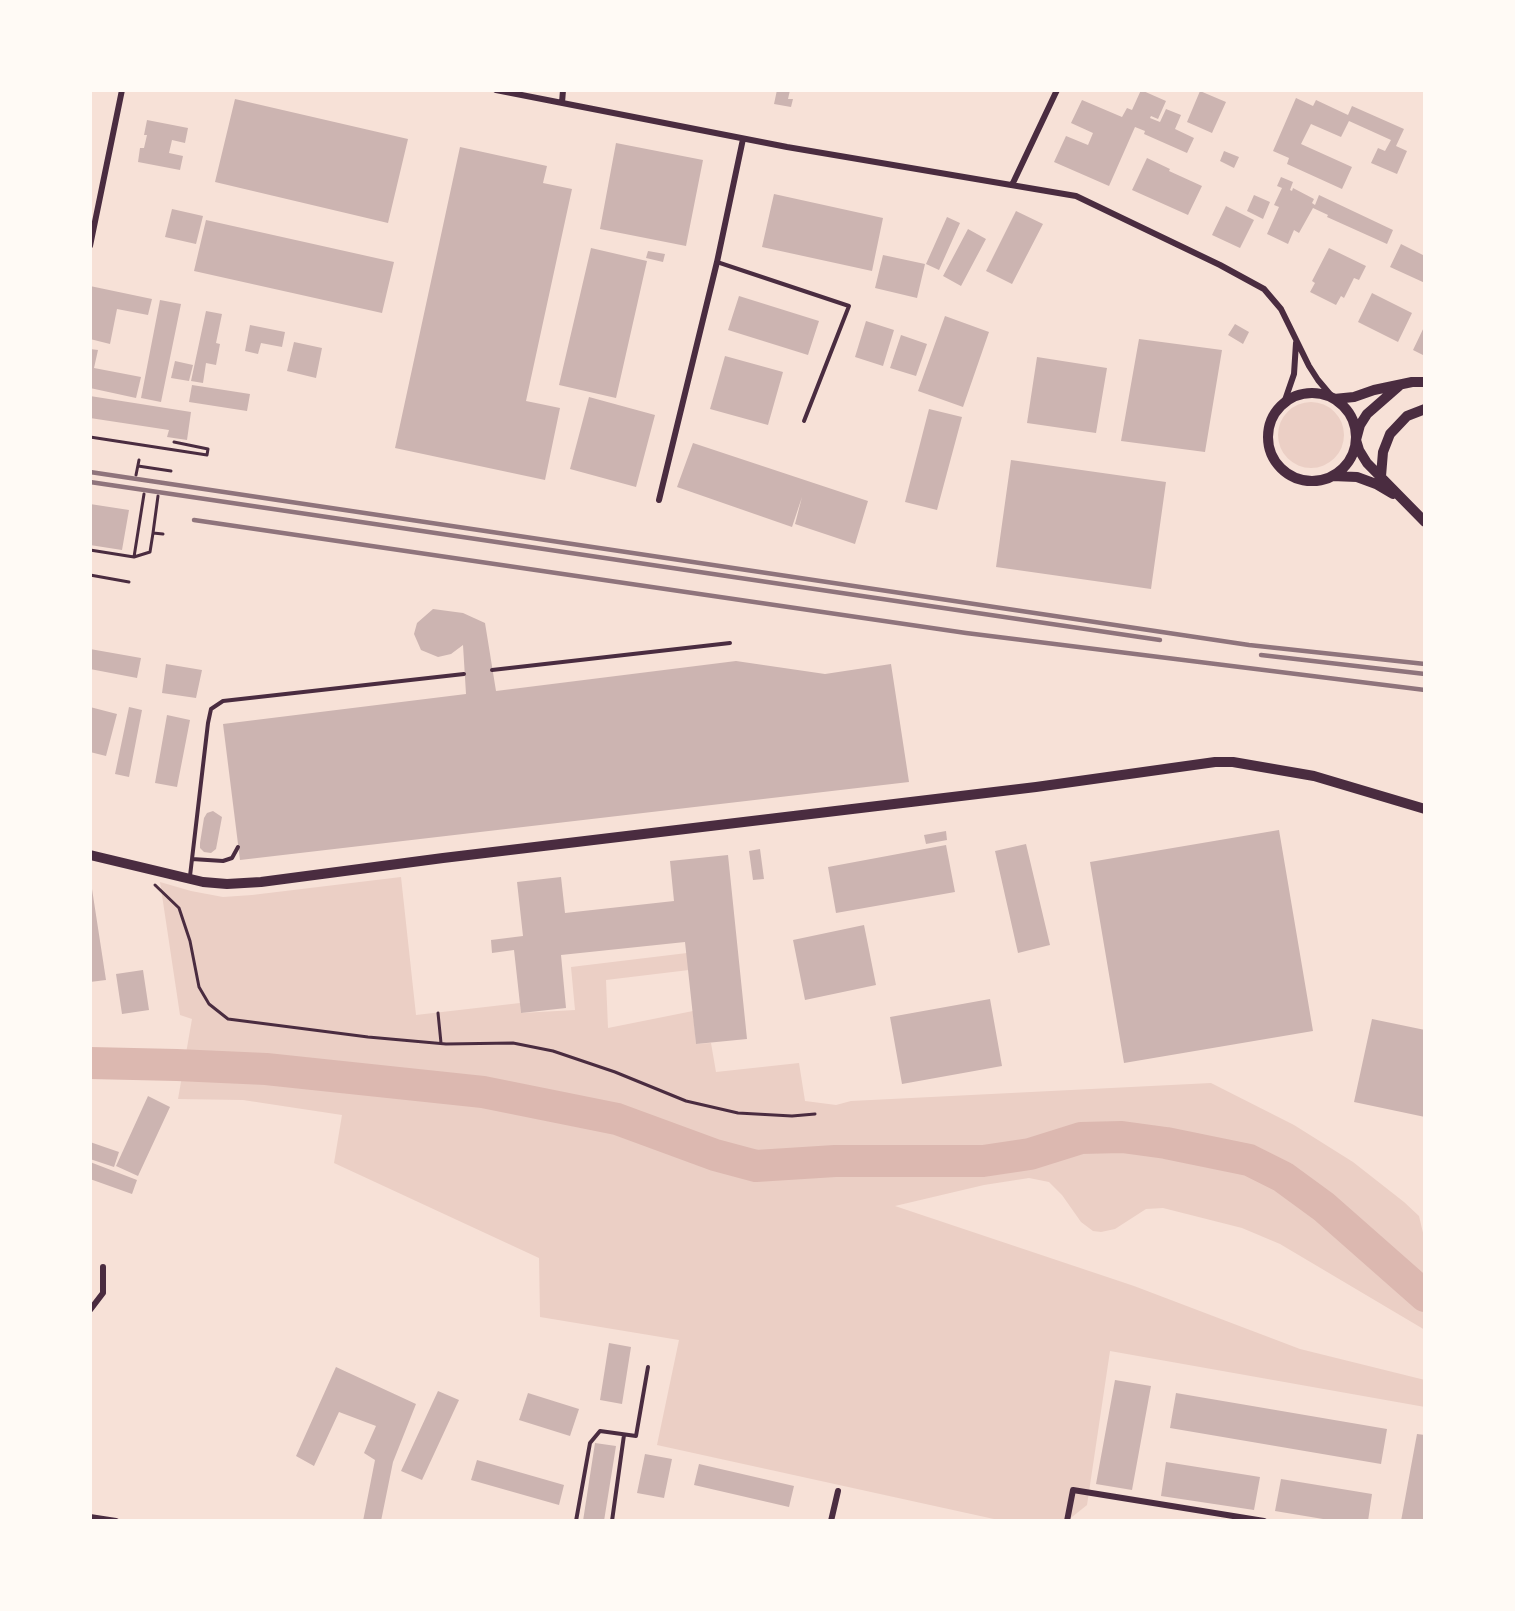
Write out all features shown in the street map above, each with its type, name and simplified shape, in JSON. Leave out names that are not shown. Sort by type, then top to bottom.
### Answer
[{"type":"street","points":[[90,246],[122,90]]},
{"type":"street","points":[[496,90],[743,139],[1076,196],[1253,282],[1274,299],[1318,380],[1334,399]]},
{"type":"street","points":[[562,90],[562,103]]},
{"type":"street","points":[[1012,185],[1057,90]]},
{"type":"street","points":[[659,501],[717,262],[743,139]]},
{"type":"street","points":[[1295,336],[1296,363],[1292,385],[1269,427],[1268,441],[1272,455],[1290,476],[1311,480],[1345,476],[1365,480],[1403,501]]},
{"type":"street","points":[[1334,399],[1354,397],[1412,382],[1425,382]]},
{"type":"street","points":[[1332,476],[1344,467],[1352,455],[1360,425],[1367,414],[1399,386]]},
{"type":"street","points":[[1284,403],[1295,396],[1308,393],[1321,394],[1344,406],[1351,416],[1362,456],[1425,522]]},
{"type":"street","points":[[1381,476],[1383,452],[1390,434],[1407,416],[1425,409]]},
{"type":"street","points":[[90,855],[227,884],[261,882],[1036,787],[1215,762],[1233,762],[1314,776],[1424,809]]},
{"type":"street","points":[[90,1310],[103,1293],[103,1267]]},
{"type":"street","points":[[1067,1521],[1073,1490],[1264,1521]]},
{"type":"street","points":[[831,1521],[838,1491]]},
{"type":"street","points":[[90,1517],[116,1521]]},
{"type":"lane","points":[[717,262],[849,306],[804,422]]},
{"type":"lane","points":[[492,670],[730,643]]},
{"type":"lane","points":[[190,878],[211,709],[223,701],[464,674]]},
{"type":"lane","points":[[192,859],[224,861],[232,858],[238,847]]},
{"type":"lane","points":[[576,1521],[590,1443],[600,1431],[636,1436],[648,1367]]},
{"type":"lane","points":[[612,1521],[624,1435]]},
{"type":"path","points":[[90,437],[207,455],[208,448],[174,442]]},
{"type":"path","points":[[136,475],[139,460]]},
{"type":"path","points":[[138,466],[171,471]]},
{"type":"path","points":[[134,557],[144,494]]},
{"type":"path","points":[[90,550],[134,557],[150,552],[158,496]]},
{"type":"path","points":[[153,533],[163,534]]},
{"type":"path","points":[[90,575],[129,582]]},
{"type":"path","points":[[135,865],[179,908],[190,941],[199,987],[209,1004],[228,1019],[369,1037],[441,1043],[513,1043],[553,1051],[615,1072],[686,1101],[738,1113],[792,1116],[815,1114]]},
{"type":"path","points":[[438,1013],[441,1043]]},
{"type":"shaded area","points":[[1311,402],[1324,405],[1334,412],[1341,422],[1344,435],[1341,448],[1334,458],[1324,465],[1311,468],[1298,465],[1288,458],[1281,448],[1278,435],[1281,422],[1288,412],[1298,405]]},
{"type":"shaded area","points":[[401,877],[416,1015],[520,1003],[521,1013],[575,1010],[571,967],[687,953],[689,970],[606,980],[608,1028],[693,1011],[696,1044],[711,1043],[716,1072],[799,1063],[805,1101],[836,1105],[851,1101],[1211,1083],[1294,1125],[1353,1162],[1419,1216],[1425,1241],[1425,1330],[1280,1244],[1242,1228],[1163,1208],[1146,1209],[1115,1229],[1093,1231],[1081,1222],[1062,1195],[1049,1182],[1029,1178],[984,1185],[895,1206],[1134,1286],[1300,1349],[1425,1380],[1425,1407],[1110,1351],[1087,1505],[1067,1521],[1003,1521],[657,1445],[679,1340],[540,1317],[539,1258],[334,1163],[342,1115],[243,1100],[178,1099],[192,1019],[180,1015],[160,882],[223,897]]},
{"type":"building","points":[[777,90],[790,90],[788,99],[793,99],[791,107],[774,104]]},
{"type":"building","points":[[1141,90],[1166,101],[1158,119],[1151,116],[1150,118],[1160,122],[1166,109],[1181,115],[1175,129],[1194,138],[1187,153],[1144,134],[1145,131],[1135,127],[1109,186],[1054,162],[1066,136],[1088,145],[1093,133],[1071,123],[1082,100],[1122,117],[1127,108],[1132,110]]},
{"type":"building","points":[[1200,91],[1226,102],[1212,133],[1187,122]]},
{"type":"building","points":[[1296,98],[1313,106],[1316,100],[1348,115],[1352,106],[1404,129],[1396,146],[1407,151],[1397,174],[1371,163],[1378,148],[1385,151],[1391,140],[1349,121],[1341,137],[1311,124],[1301,144],[1352,167],[1342,189],[1287,164],[1289,158],[1273,151]]},
{"type":"building","points":[[235,99],[408,139],[388,223],[215,182]]},
{"type":"building","points":[[147,120],[188,128],[185,143],[172,140],[169,153],[183,156],[180,170],[138,162],[140,148],[144,148],[147,135],[144,135]]},
{"type":"building","points":[[616,143],[703,160],[686,246],[600,229]]},
{"type":"building","points":[[460,147],[547,166],[543,183],[572,189],[526,401],[560,408],[545,480],[395,448]]},
{"type":"building","points":[[1224,151],[1239,157],[1234,168],[1220,161]]},
{"type":"building","points":[[1147,158],[1202,186],[1188,215],[1132,190]]},
{"type":"building","points":[[1281,177],[1293,182],[1290,190],[1292,191],[1293,188],[1314,199],[1312,203],[1315,205],[1319,195],[1393,230],[1387,244],[1327,217],[1328,215],[1313,208],[1299,233],[1294,230],[1288,244],[1267,234],[1279,207],[1274,205],[1282,188],[1277,186]]},
{"type":"building","points":[[774,194],[883,218],[872,271],[762,247]]},
{"type":"building","points":[[1254,195],[1270,202],[1263,219],[1247,211]]},
{"type":"building","points":[[1226,206],[1254,220],[1240,248],[1212,235]]},
{"type":"building","points":[[172,209],[203,216],[196,244],[165,237]]},
{"type":"building","points":[[1016,211],[1043,224],[1012,284],[986,271]]},
{"type":"building","points":[[947,217],[960,223],[939,270],[926,264]]},
{"type":"building","points":[[206,220],[394,262],[382,313],[194,271]]},
{"type":"building","points":[[968,229],[986,239],[961,286],[943,276]]},
{"type":"building","points":[[1401,244],[1425,256],[1425,283],[1390,267]]},
{"type":"building","points":[[591,248],[647,261],[616,398],[559,385]]},
{"type":"building","points":[[1329,248],[1366,266],[1359,280],[1354,278],[1344,298],[1341,296],[1336,305],[1310,292],[1315,283],[1312,281]]},
{"type":"building","points":[[648,251],[665,254],[663,262],[646,258]]},
{"type":"building","points":[[883,255],[925,264],[917,298],[875,288]]},
{"type":"building","points":[[90,286],[152,299],[148,315],[117,309],[110,344],[90,339]]},
{"type":"building","points":[[1372,293],[1412,313],[1398,342],[1358,322]]},
{"type":"building","points":[[739,296],[819,321],[808,355],[728,330]]},
{"type":"building","points":[[160,300],[181,304],[161,402],[141,398]]},
{"type":"building","points":[[206,311],[222,314],[216,343],[220,344],[216,365],[206,363],[203,383],[191,381]]},
{"type":"building","points":[[945,316],[989,332],[963,407],[918,391]]},
{"type":"building","points":[[866,321],[894,330],[883,366],[855,357]]},
{"type":"building","points":[[1235,324],[1249,332],[1243,344],[1228,335]]},
{"type":"building","points":[[250,325],[285,332],[282,347],[261,343],[258,354],[245,351]]},
{"type":"building","points":[[1425,325],[1425,356],[1413,350]]},
{"type":"building","points":[[901,335],[927,344],[916,376],[890,368]]},
{"type":"building","points":[[1139,339],[1222,350],[1205,452],[1121,441]]},
{"type":"building","points":[[294,342],[322,348],[316,378],[287,371]]},
{"type":"building","points":[[90,349],[98,350],[94,368],[141,377],[136,398],[90,388]]},
{"type":"building","points":[[725,356],[783,372],[768,425],[710,409]]},
{"type":"building","points":[[1037,357],[1107,368],[1096,433],[1027,423]]},
{"type":"building","points":[[175,361],[193,365],[189,381],[171,378]]},
{"type":"building","points":[[192,385],[250,394],[247,411],[189,402]]},
{"type":"building","points":[[90,396],[191,412],[187,440],[167,437],[169,430],[90,418]]},
{"type":"building","points":[[589,397],[655,415],[636,487],[570,469]]},
{"type":"building","points":[[929,409],[962,417],[937,510],[905,502]]},
{"type":"building","points":[[693,443],[868,501],[855,544],[795,524],[802,497],[792,527],[677,487]]},
{"type":"building","points":[[1011,460],[1166,482],[1151,589],[996,567]]},
{"type":"building","points":[[90,504],[129,510],[122,550],[90,545]]},
{"type":"building","points":[[433,609],[463,613],[485,623],[496,691],[736,661],[825,674],[891,664],[909,782],[240,860],[223,724],[466,694],[463,645],[451,654],[438,657],[421,650],[414,634],[417,623]]},
{"type":"building","points":[[90,649],[141,658],[137,678],[90,669]]},
{"type":"building","points":[[166,664],[202,670],[196,698],[162,693]]},
{"type":"building","points":[[90,707],[117,714],[106,756],[90,752]]},
{"type":"building","points":[[129,707],[142,710],[129,777],[115,774]]},
{"type":"building","points":[[167,715],[190,720],[177,787],[155,783]]},
{"type":"building","points":[[213,811],[222,817],[216,849],[211,853],[204,852],[200,848],[200,843],[204,818],[207,813]]},
{"type":"building","points":[[1279,830],[1313,1031],[1124,1063],[1090,862]]},
{"type":"building","points":[[946,831],[947,840],[926,844],[924,835]]},
{"type":"building","points":[[1026,844],[1050,945],[1018,953],[995,851]]},
{"type":"building","points":[[946,845],[955,892],[836,913],[828,867]]},
{"type":"building","points":[[760,849],[764,879],[753,880],[749,851]]},
{"type":"building","points":[[728,855],[747,1039],[696,1044],[685,942],[561,955],[566,1008],[521,1013],[514,950],[492,953],[491,940],[523,936],[517,882],[561,877],[565,913],[674,901],[670,861]]},
{"type":"building","points":[[92,889],[106,980],[90,982],[90,890]]},
{"type":"building","points":[[864,925],[876,985],[805,1000],[793,940]]},
{"type":"building","points":[[143,970],[149,1010],[122,1014],[116,974]]},
{"type":"building","points":[[990,999],[1002,1066],[902,1084],[890,1017]]},
{"type":"building","points":[[1372,1019],[1425,1030],[1425,1117],[1354,1102]]},
{"type":"building","points":[[148,1096],[170,1107],[138,1176],[116,1166]]},
{"type":"building","points":[[90,1142],[119,1152],[114,1167],[90,1159]]},
{"type":"building","points":[[90,1162],[137,1180],[132,1194],[90,1179]]},
{"type":"building","points":[[609,1343],[631,1347],[622,1404],[600,1400]]},
{"type":"building","points":[[336,1367],[416,1404],[393,1462],[381,1521],[363,1521],[375,1460],[364,1453],[376,1426],[339,1412],[314,1466],[296,1456]]},
{"type":"building","points":[[1115,1380],[1151,1386],[1132,1490],[1096,1484]]},
{"type":"building","points":[[438,1391],[459,1400],[422,1480],[401,1471]]},
{"type":"building","points":[[528,1393],[579,1409],[570,1436],[519,1420]]},
{"type":"building","points":[[1176,1393],[1387,1429],[1381,1464],[1170,1428]]},
{"type":"building","points":[[1417,1434],[1425,1435],[1425,1521],[1401,1521]]},
{"type":"building","points":[[595,1443],[616,1446],[604,1521],[583,1521]]},
{"type":"building","points":[[645,1454],[672,1459],[664,1498],[637,1493]]},
{"type":"building","points":[[477,1460],[564,1485],[559,1505],[471,1480]]},
{"type":"building","points":[[1166,1462],[1260,1477],[1254,1510],[1161,1496]]},
{"type":"building","points":[[699,1464],[794,1486],[789,1507],[694,1485]]},
{"type":"building","points":[[1281,1479],[1372,1494],[1368,1521],[1335,1521],[1275,1511]]},
{"type":"waterway","points":[[90,1063],[266,1069],[483,1092],[617,1119],[715,1155],[756,1166],[835,1161],[983,1161],[1030,1154],[1081,1138],[1122,1137],[1166,1143],[1249,1160],[1283,1177],[1324,1207],[1425,1296]]},
{"type":"railway","points":[[90,472],[1249,645],[1425,664]]},
{"type":"railway","points":[[90,482],[1160,640]]},
{"type":"railway","points":[[194,520],[966,633],[1425,690]]},
{"type":"railway","points":[[1261,655],[1425,674]]}]
